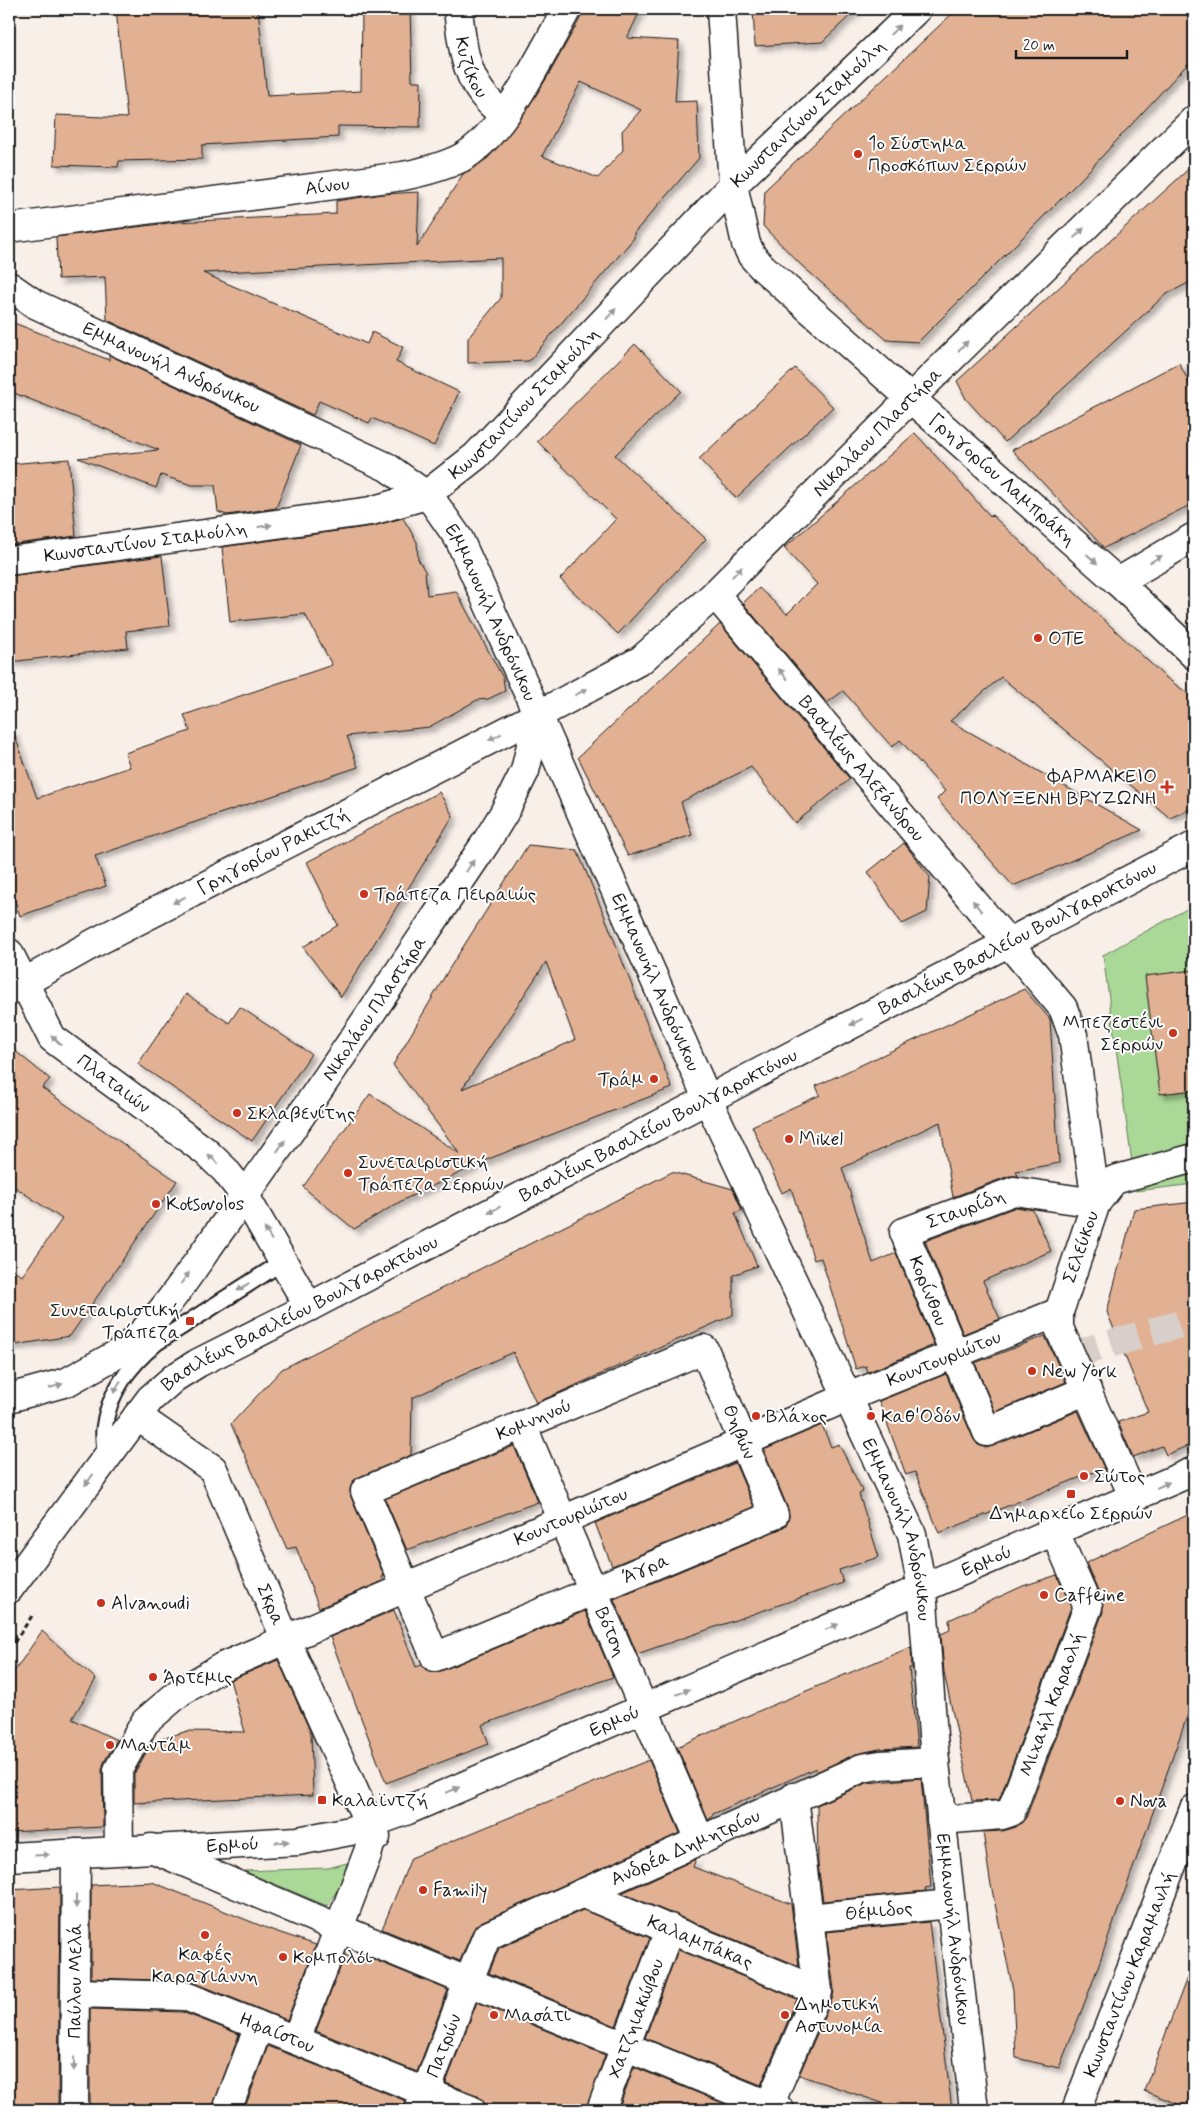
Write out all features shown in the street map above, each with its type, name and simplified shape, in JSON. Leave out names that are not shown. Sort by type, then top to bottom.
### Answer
[{"type":"street","name":"Κυζίκου","points":[[458,9],[466,58],[474,81],[480,91],[503,115]]},
{"type":"street","name":"Αίνου","points":[[9,228],[420,172],[443,166],[462,157],[488,135],[503,115],[567,9]]},
{"type":"street","name":"Γρηγορίου Λαμπράκη","points":[[721,9],[733,185],[743,235],[756,261],[1118,582],[1194,655]]},
{"type":"street","name":"Κωνσταντίνου Σταμούλη","points":[[9,561],[371,512],[426,495],[458,471],[486,445],[733,185],[917,9]]},
{"type":"street","name":"Νικαλάου Πλαστήρα","points":[[538,715],[641,660],[715,594],[912,399],[936,372],[1194,120]]},
{"type":"street","name":"Εμμανουήλ Ανδρόνικου","points":[[9,286],[35,304],[387,467],[426,495],[434,503],[459,539],[707,1098],[907,1522],[916,1547],[922,1589],[935,1762],[974,2110]]},
{"type":"street","points":[[1118,582],[1194,537]]},
{"type":"street","name":"Βασιλέως Αλεξάνδρου","points":[[715,594],[1008,944]]},
{"type":"street","name":"Γρηγορίου Ρακιτζή","points":[[16,987],[96,942],[538,715]]},
{"type":"street","name":"Νικολάου Πλαστήρα","points":[[9,1398],[67,1382],[130,1346],[154,1320],[245,1196],[302,1114],[504,813],[525,770],[538,715]]},
{"type":"street","name":"Βασιλέως Βασιλείου Βουλγαροκτόνου","points":[[9,1589],[137,1416],[156,1393],[174,1378],[198,1363],[1194,846]]},
{"type":"street","name":"Σελεύκου","points":[[1008,944],[1063,1008],[1073,1034],[1096,1203],[1059,1312],[1059,1328],[1134,1498]]},
{"type":"street","name":"Πλαταιών","points":[[9,953],[16,987],[52,1038],[205,1151],[225,1170],[245,1196],[309,1307]]},
{"type":"street","points":[[1096,1203],[1114,1180],[1194,1158]]},
{"type":"street","name":"Σταυρίδη","points":[[904,1232],[1014,1191],[1096,1203]]},
{"type":"street","name":"Κορίνθου","points":[[904,1232],[987,1432],[1087,1390]]},
{"type":"street","name":"Κουντουριώτου","points":[[119,1850],[118,1770],[145,1722],[180,1692],[222,1667],[285,1638],[848,1397],[1059,1312]]},
{"type":"street","name":"Κομνηνού","points":[[406,1586],[365,1491],[704,1349]]},
{"type":"street","name":"Θηβών","points":[[704,1349],[774,1516]]},
{"type":"street","name":"Σκρα","points":[[137,1416],[213,1469],[285,1638],[373,1830]]},
{"type":"street","name":"Βότση","points":[[522,1425],[700,1840]]},
{"type":"street","name":"Ερμού","points":[[9,1857],[298,1841],[373,1830],[408,1810],[1193,1472]]},
{"type":"street","name":"Άγρα","points":[[406,1586],[435,1657],[774,1516]]},
{"type":"street","name":"Μιχαήλ Καραολή","points":[[941,1820],[1002,1816],[1011,1812],[1088,1607],[1055,1532]]},
{"type":"street","name":"Ανδρέα Δημητρίου","points":[[468,1982],[487,1936],[862,1768],[880,1765],[935,1762]]},
{"type":"street","points":[[151,1848],[338,1928],[775,2108],[818,1992],[794,1798]]},
{"type":"street","name":"Κωνσταντίνου Καραμανλή","points":[[1076,2110],[1194,1809]]},
{"type":"street","points":[[296,2040],[368,1852],[373,1830]]},
{"type":"street","name":"Παύλου Μελά","points":[[74,2110],[76,1853]]},
{"type":"street","name":"Καλαμπάκας","points":[[582,1893],[670,1928],[818,1992]]},
{"type":"street","name":"Θέμιδος","points":[[808,1918],[951,1904]]},
{"type":"street","name":"Χατζηιακώβου","points":[[601,2110],[670,1928]]},
{"type":"street","name":"Πατρών","points":[[423,2101],[468,1982]]},
{"type":"street","name":"Ηφαίστου","points":[[75,1993],[185,1996],[296,2040],[423,2101],[471,2110]]},
{"type":"street","points":[[227,2110],[259,2026]]},
{"type":"lane","points":[[106,1457],[104,1429],[114,1391],[138,1360],[156,1343],[284,1261]]},
{"type":"green space","points":[[1194,905],[1194,1184],[1136,1191],[1103,955]]},
{"type":"green space","points":[[347,1863],[337,1891],[327,1906],[244,1871],[328,1868]]},
{"type":"building","points":[[116,9],[258,9],[267,96],[361,91],[362,9],[410,9],[412,81],[421,81],[420,127],[338,126],[338,137],[202,145],[202,159],[119,161],[118,167],[54,165],[56,115],[127,118]]},
{"type":"building","points":[[583,9],[641,9],[627,38],[679,41],[675,102],[697,101],[699,158],[634,233],[634,238],[529,361],[468,363],[468,338],[501,298],[501,258],[203,273],[367,344],[372,332],[403,347],[396,362],[459,392],[434,446],[372,418],[369,423],[319,401],[313,415],[107,320],[105,277],[58,279],[56,237],[177,222],[336,214],[336,201],[383,194],[419,192],[417,247],[463,174],[488,158],[520,120],[548,76],[581,17]],"holes":[[[581,82],[641,110],[622,131],[623,150],[598,178],[542,156]]]},
{"type":"building","points":[[753,9],[857,9],[822,42],[755,46]]},
{"type":"building","points":[[957,9],[1188,9],[1194,26],[1194,57],[1081,179],[918,342],[887,340],[801,265],[763,226],[765,190]]},
{"type":"building","points":[[1194,164],[1194,280],[1165,295],[1005,442],[966,399],[957,381]]},
{"type":"building","points":[[9,321],[109,360],[109,355],[301,445],[276,508],[227,515],[218,512],[215,485],[192,485],[161,475],[156,488],[78,458],[159,450],[9,391]]},
{"type":"building","points":[[635,344],[681,391],[615,455],[706,539],[618,634],[560,579],[616,519],[537,441]]},
{"type":"building","points":[[1179,363],[1194,392],[1194,503],[1104,548],[1012,450]]},
{"type":"building","points":[[795,368],[833,407],[736,498],[699,459]]},
{"type":"building","points":[[915,433],[991,517],[992,515],[1164,676],[1194,698],[1194,807],[1170,818],[1001,677],[950,721],[1142,830],[1013,886],[937,799],[945,791],[900,740],[892,747],[843,691],[827,703],[743,603],[759,588],[787,614],[817,584],[784,548]]},
{"type":"building","points":[[69,459],[76,536],[9,545],[9,464]]},
{"type":"building","points":[[403,518],[417,542],[418,559],[425,571],[427,595],[456,591],[503,678],[505,691],[488,699],[477,700],[429,727],[347,736],[358,767],[95,856],[106,886],[20,916],[9,883],[9,732],[13,731],[37,798],[130,767],[125,753],[190,731],[184,715],[332,665],[305,614],[230,622],[222,547],[373,526]]},
{"type":"building","points":[[162,556],[170,626],[126,631],[128,648],[9,662],[9,576]]},
{"type":"building","points":[[720,624],[850,779],[795,823],[751,767],[681,802],[692,835],[628,856],[578,757]]},
{"type":"building","name":"Τράπεζα Πειραιώς","points":[[439,792],[453,816],[341,997],[303,947],[338,925],[307,862]]},
{"type":"building","points":[[904,843],[930,877],[927,912],[902,924],[868,872]]},
{"type":"building","points":[[528,845],[577,850],[672,1088],[491,1158],[403,1200],[354,1229],[303,1187],[370,1094],[460,1154],[393,1065],[449,969]],"holes":[[[546,962],[575,1040],[462,1089]]]},
{"type":"building","name":"Μπεζεστένι Σερρών","points":[[1194,970],[1194,1090],[1160,1094],[1145,976]]},
{"type":"building","points":[[1024,989],[1050,1019],[1059,1163],[1016,1171],[1018,1176],[1009,1176],[953,1197],[940,1122],[842,1168],[873,1263],[896,1253],[934,1345],[868,1372],[866,1366],[856,1369],[821,1258],[814,1260],[791,1188],[782,1193],[752,1126],[820,1095],[816,1086]]},
{"type":"building","points":[[186,994],[229,1023],[240,1007],[311,1054],[252,1141],[138,1064]]},
{"type":"building","points":[[9,1046],[50,1079],[42,1088],[177,1181],[70,1336],[9,1346],[9,1266],[22,1276],[62,1219],[9,1183]]},
{"type":"building","points":[[672,1172],[733,1189],[742,1210],[735,1213],[757,1266],[733,1275],[733,1315],[536,1403],[513,1352],[412,1398],[411,1455],[359,1477],[353,1481],[350,1489],[351,1497],[384,1576],[382,1577],[383,1581],[319,1608],[296,1547],[287,1549],[231,1424],[282,1369]]},
{"type":"building","points":[[1194,1202],[1194,1443],[1166,1455],[1162,1446],[1133,1457],[1118,1422],[1148,1412],[1107,1312],[1134,1209]]},
{"type":"building","points":[[1016,1207],[1033,1210],[1051,1251],[983,1281],[1000,1319],[963,1334],[925,1241]]},
{"type":"building","name":"New York","points":[[1045,1336],[1066,1382],[995,1412],[975,1363]]},
{"type":"building","points":[[946,1374],[973,1438],[978,1445],[986,1448],[993,1446],[1078,1411],[1104,1468],[939,1533],[915,1472],[906,1475],[879,1401]]},
{"type":"building","points":[[822,1425],[831,1447],[839,1444],[863,1492],[859,1494],[879,1557],[839,1570],[843,1583],[637,1654],[614,1599],[786,1525],[789,1517],[788,1509],[764,1450]]},
{"type":"building","points":[[514,1446],[538,1502],[407,1550],[385,1499]]},
{"type":"building","points":[[735,1463],[754,1507],[612,1566],[595,1523]]},
{"type":"building","points":[[1194,1512],[1194,1697],[1090,1989],[1059,2068],[1016,2058],[1013,1990],[990,1880],[983,1832],[1003,1831],[1016,1827],[1026,1818],[1103,1612],[1102,1601],[1086,1563]]},
{"type":"building","points":[[1057,1575],[1071,1607],[999,1800],[972,1801],[944,1673],[941,1634],[950,1630],[949,1620],[1023,1586]]},
{"type":"building","points":[[394,1610],[416,1667],[422,1665],[426,1670],[434,1672],[441,1671],[585,1611],[613,1677],[482,1725],[489,1744],[386,1783],[330,1637]]},
{"type":"building","points":[[42,1631],[96,1679],[72,1719],[117,1740],[104,1762],[102,1770],[103,1827],[9,1832],[9,1679]]},
{"type":"building","points":[[911,1647],[912,1668],[909,1668],[917,1747],[879,1749],[856,1754],[816,1772],[816,1768],[713,1814],[708,1820],[677,1747]]},
{"type":"building","points":[[278,1660],[311,1733],[313,1795],[134,1803],[134,1774],[152,1742],[187,1731],[245,1732],[230,1680]]},
{"type":"building","points":[[649,1760],[680,1833],[481,1922],[473,1930],[460,1961],[382,1929],[411,1858]]},
{"type":"building","points":[[921,1778],[931,1887],[925,1888],[926,1891],[823,1901],[818,1864],[817,1805],[867,1783]]},
{"type":"building","points":[[696,1859],[693,1867],[791,1904],[799,1966],[622,1893]]},
{"type":"building","points":[[152,1882],[269,1929],[316,1945],[287,2020],[190,1981],[91,1978],[91,1885]]},
{"type":"building","points":[[60,1887],[58,2110],[9,2110],[9,1890]]},
{"type":"building","points":[[583,1910],[650,1938],[616,2026],[489,1973],[499,1948]]},
{"type":"building","points":[[929,1922],[952,2110],[903,2110],[799,2075],[833,1997],[834,1989],[826,1932]]},
{"type":"building","points":[[678,1950],[797,1999],[761,2085],[645,2038]]},
{"type":"building","points":[[345,1955],[368,1963],[370,1958],[448,1990],[417,2072],[316,2031]]},
{"type":"building","points":[[1191,1967],[1194,1967],[1194,2110],[1144,2091]]},
{"type":"building","points":[[477,2002],[605,2055],[586,2110],[502,2110],[484,2103],[477,2095],[446,2083]]},
{"type":"building","points":[[90,2009],[182,2012],[239,2034],[212,2110],[90,2110]]},
{"type":"building","points":[[268,2046],[406,2101],[404,2110],[244,2110]]},
{"type":"building","points":[[634,2067],[740,2110],[618,2110]]},
{"type":"tunnel","points":[[1071,1355],[1194,1320]]},
{"type":"place","name":"1ο Σύστημα Προσκόπων Σερρών","points":[[858,154]]},
{"type":"place","name":"ΟΤΕ","points":[[1038,638]]},
{"type":"place","name":"ΦΑΡΜΑΚΕΙΟ ΠΟΛΥΞΕΝΗ ΒΡΥΖΩΝΗ","points":[[1167,787]]},
{"type":"place","name":"Τράπεζα Πειραιώς","points":[[364,894]]},
{"type":"place","name":"Μπεζεστένι Σερρών","points":[[1173,1033]]},
{"type":"place","name":"Τράμ","points":[[654,1079]]},
{"type":"place","name":"Σκλαβενίτης","points":[[237,1113]]},
{"type":"place","name":"Mikel","points":[[789,1139]]},
{"type":"place","name":"Συνεταιριστική Τράπεζα Σερρών","points":[[348,1173]]},
{"type":"place","name":"Kotsovolos","points":[[156,1204]]},
{"type":"place","name":"Συνεταιριστική Τράπεζα","points":[[190,1321]]},
{"type":"place","name":"New York","points":[[1032,1371]]},
{"type":"place","name":"Βλάχος","points":[[756,1416]]},
{"type":"place","name":"Καθ'Οδόν","points":[[871,1416]]},
{"type":"place","name":"Σώτος","points":[[1084,1476]]},
{"type":"place","name":"Δημαρχείο Σερρών","points":[[1071,1494]]},
{"type":"place","name":"Caffeine","points":[[1044,1595]]},
{"type":"place","name":"Alvanoudi","points":[[101,1603]]},
{"type":"place","name":"Άρτεμις","points":[[153,1677]]},
{"type":"place","name":"Μαντάμ","points":[[110,1745]]},
{"type":"place","name":"Καλαϊντζή","points":[[322,1800]]},
{"type":"place","name":"Nova","points":[[1120,1801]]},
{"type":"place","name":"Family","points":[[423,1890]]},
{"type":"place","name":"Καφές Καραγιάννη","points":[[205,1935]]},
{"type":"place","name":"Κομπολόι","points":[[283,1957]]},
{"type":"place","name":"Μασάτι","points":[[494,2015]]},
{"type":"place","name":"Δημοτική Αστυνομία","points":[[785,2015]]}]
